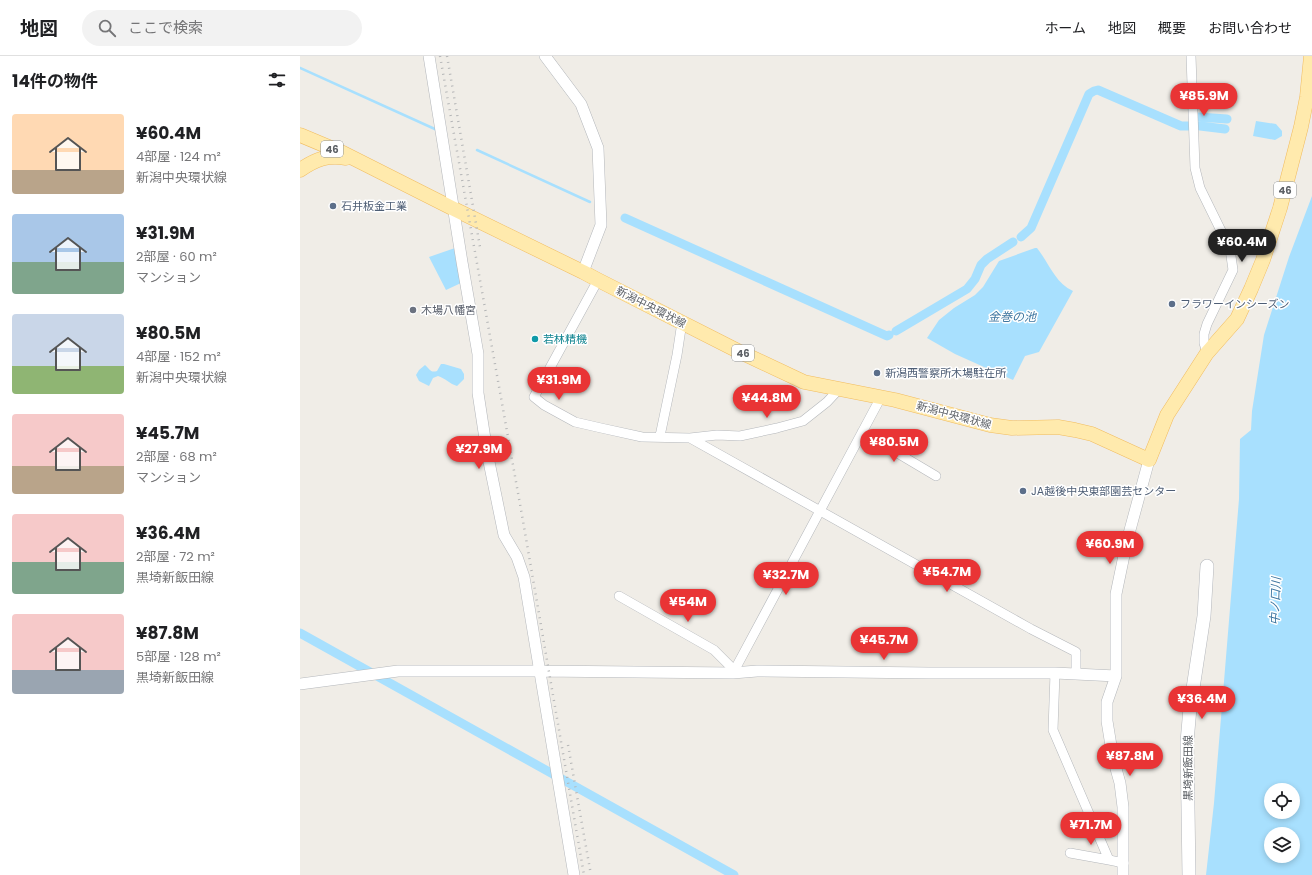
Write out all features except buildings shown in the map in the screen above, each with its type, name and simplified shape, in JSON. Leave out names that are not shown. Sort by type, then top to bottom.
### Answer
[{"type":"main road","name":"46","points":[[1148,460],[1167,415],[1207,353],[1237,318],[1263,260],[1280,208],[1301,127],[1307,97],[1311,56]]},
{"type":"main road","name":"新潟中央環状線","points":[[300,135],[343,153],[738,351],[804,382],[881,397],[990,425],[1012,428],[1058,427],[1075,430],[1092,434],[1148,460]]},
{"type":"main road","name":"新潟中央環状線","points":[[300,170],[320,159],[331,157],[345,158],[364,164]]},
{"type":"main road","name":"黒埼新飯田線","points":[[1189,875],[1187,742],[1190,708],[1204,616],[1207,566]]},
{"type":"street","points":[[429,56],[478,354],[478,393],[487,452],[504,535],[517,557],[524,577],[574,875]]},
{"type":"street","points":[[545,56],[581,104],[598,148],[601,225],[583,272]]},
{"type":"street","points":[[1191,56],[1195,168],[1197,179],[1230,249],[1233,270],[1205,329],[1204,344],[1207,353]]},
{"type":"street","points":[[598,280],[534,397],[544,405],[575,422],[642,437],[660,436],[690,438],[717,435],[740,436],[777,428],[803,420],[827,402],[840,388]]},
{"type":"street","points":[[660,436],[677,355],[682,322]]},
{"type":"street","points":[[733,673],[881,397]]},
{"type":"street","points":[[862,432],[936,476]]},
{"type":"street","points":[[690,438],[1031,629],[1076,652],[1076,674]]},
{"type":"street","points":[[1124,875],[1123,807],[1120,783],[1113,758],[1107,721],[1107,702],[1116,676],[1116,594],[1127,541],[1148,460]]},
{"type":"street","points":[[620,596],[714,650],[730,666],[733,673]]},
{"type":"street","points":[[300,684],[398,671],[733,673],[757,671],[929,674],[1055,673],[1116,676]]},
{"type":"street","points":[[1055,673],[1053,730],[1109,860]]},
{"type":"street","points":[[1070,853],[1124,863]]},
{"type":"water","points":[[1256,121],[1276,124],[1282,131],[1282,136],[1275,140],[1253,136]]},
{"type":"water","name":"中ノ口川","points":[[1312,196],[1312,875],[1206,875],[1214,803],[1239,499],[1240,439],[1251,430],[1252,411],[1264,335],[1289,257]]},
{"type":"water","points":[[455,248],[461,283],[446,290],[429,257]]},
{"type":"water","name":"金巻の池","points":[[1037,248],[1061,283],[1073,291],[1039,352],[1025,356],[1013,380],[955,354],[927,338],[939,320],[954,308],[975,295],[983,287],[999,261]]},
{"type":"water","points":[[441,364],[461,369],[464,374],[464,379],[457,386],[438,376],[433,378],[429,386],[419,381],[416,375],[425,365],[430,370],[437,371]]},
{"type":"waterway","points":[[300,68],[437,130]]},
{"type":"waterway","points":[[1021,237],[1031,228],[1089,94],[1098,90],[1181,126],[1191,126]]},
{"type":"waterway","points":[[1198,117],[1227,119]]},
{"type":"waterway","points":[[1200,126],[1225,129]]},
{"type":"waterway","points":[[477,150],[590,202]]},
{"type":"waterway","points":[[625,218],[887,336],[889,335]]},
{"type":"waterway","points":[[896,331],[967,289],[975,279],[981,265],[987,259],[1013,242]]},
{"type":"waterway","points":[[300,633],[734,875]]},
{"type":"railway","points":[[440,56],[523,521],[584,875]]},
{"type":"railway","points":[[447,56],[480,247]]},
{"type":"railway","points":[[568,745],[591,875]]},
{"type":"place","name":"石井板金工業","points":[[333,206]]},
{"type":"place","name":"フラワーインシーズン","points":[[1172,304]]},
{"type":"place","name":"木場八幡宮","points":[[413,310]]},
{"type":"place","name":"若林精機","points":[[535,339]]},
{"type":"place","name":"新潟西警察所木場駐在所","points":[[877,373]]},
{"type":"place","name":"JA越後中央東部園芸センター","points":[[1023,491]]}]
